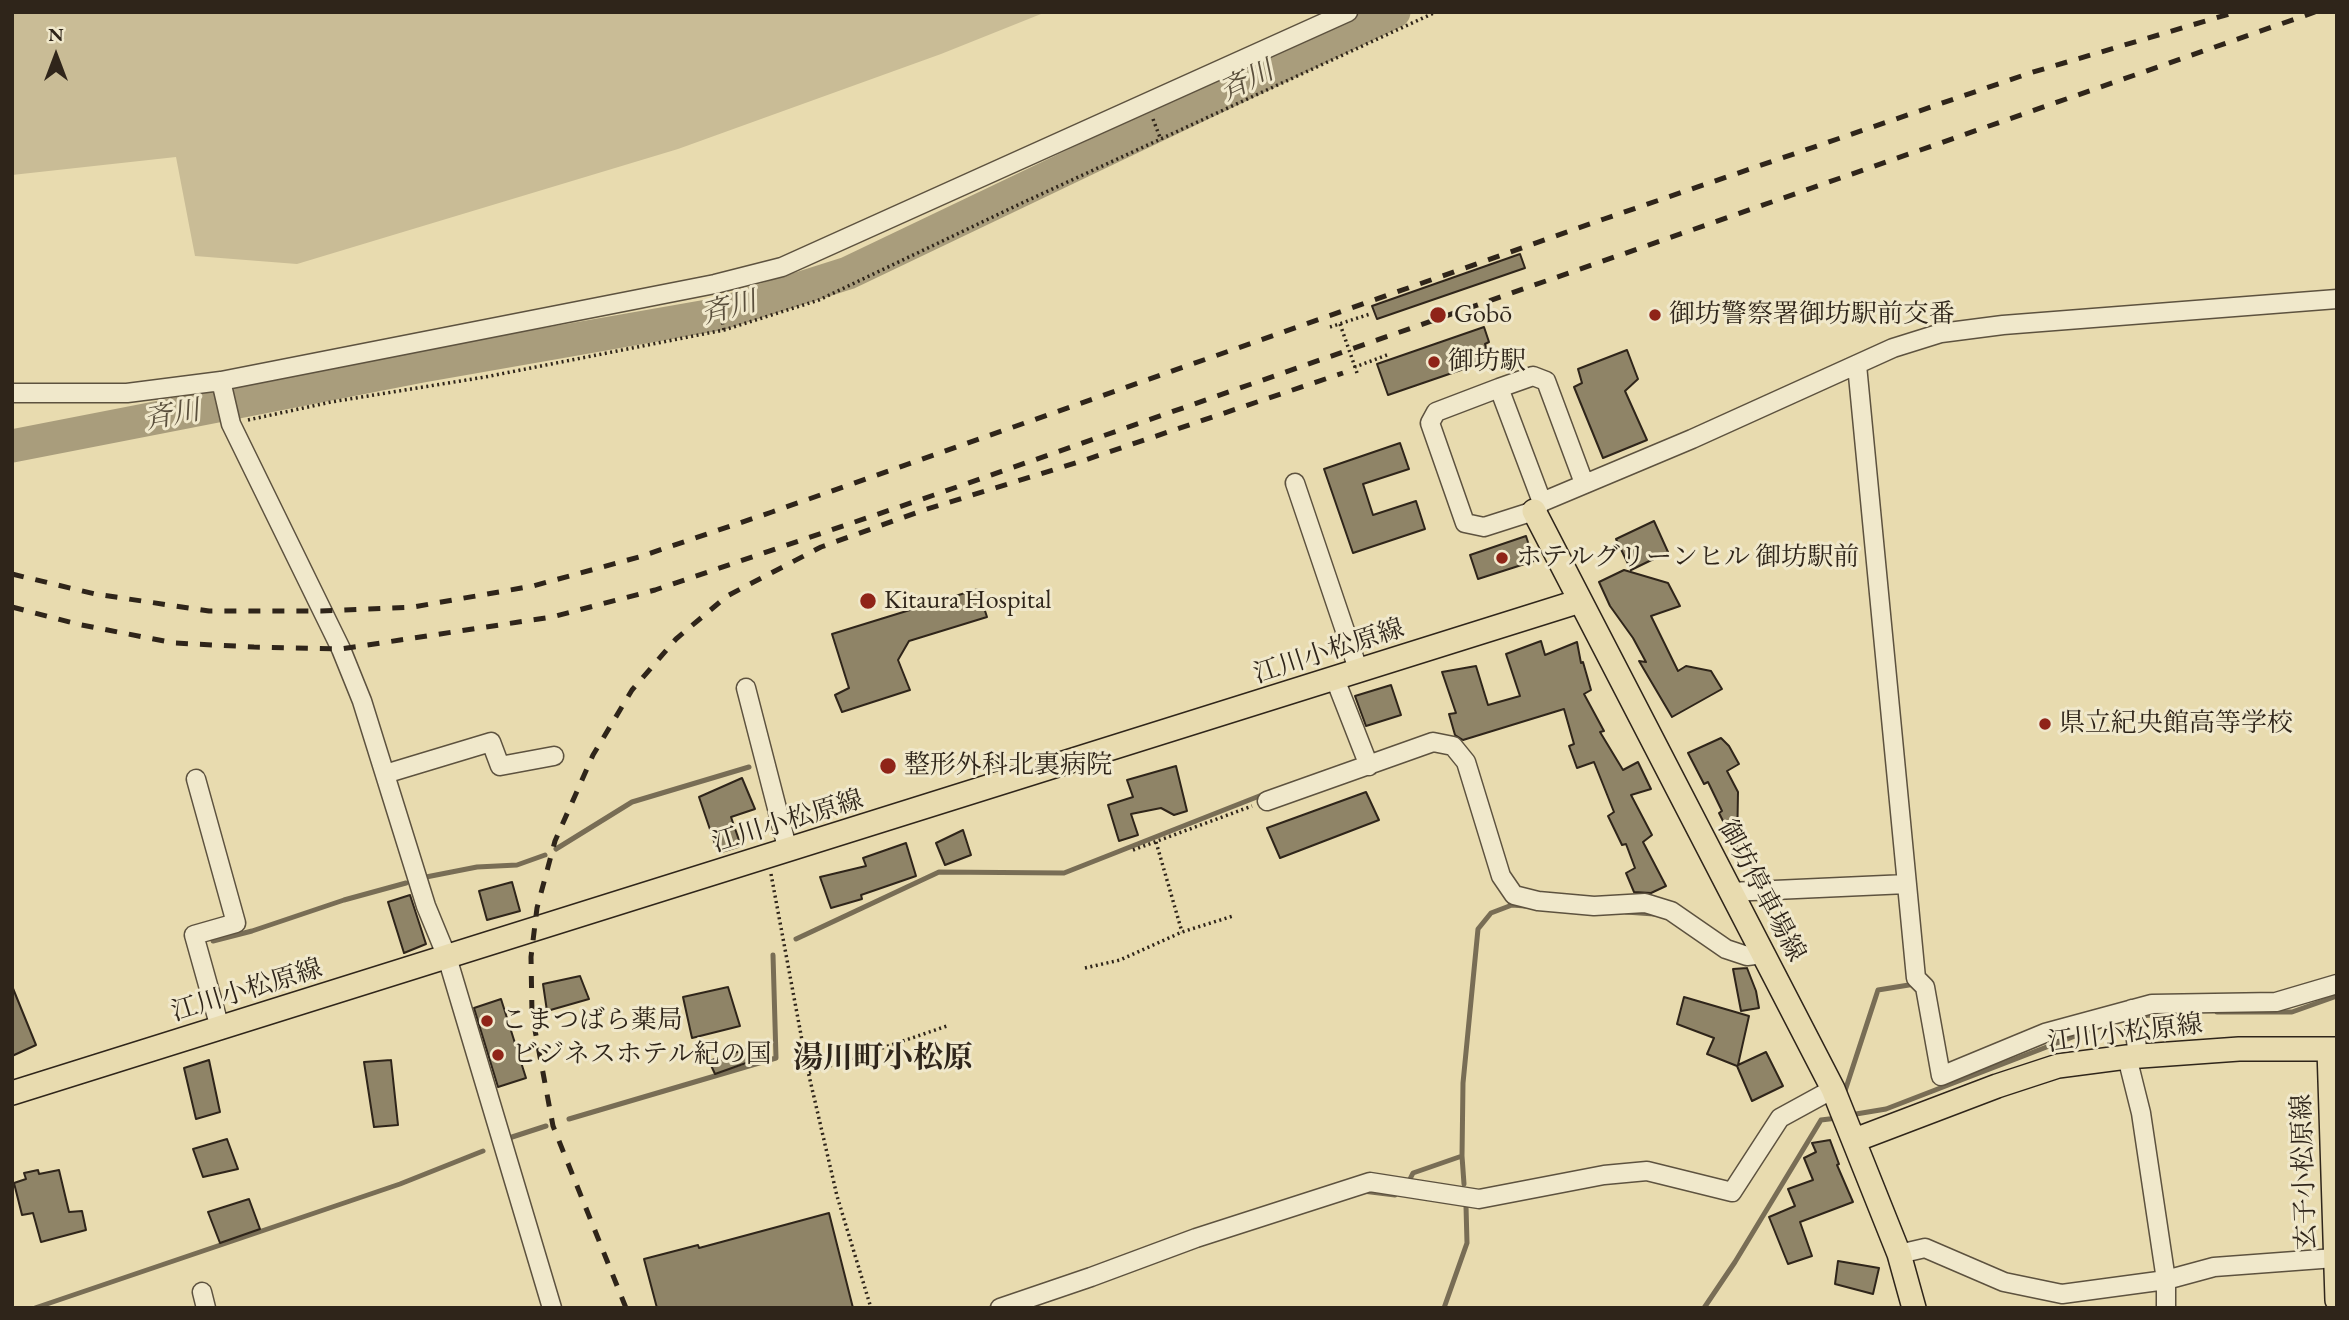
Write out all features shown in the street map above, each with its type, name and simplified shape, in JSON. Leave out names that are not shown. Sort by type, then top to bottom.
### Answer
[{"type":"main road","name":"御坊停車場線","points":[[1538,506],[1580,601],[1833,1089],[1899,1254],[1914,1308]]},
{"type":"main road","name":"江川小松原線","points":[[12,1093],[1580,601]]},
{"type":"main road","name":"江川小松原線","points":[[1855,1140],[1997,1086],[2058,1066],[2134,1056],[2239,1049],[2333,1049]]},
{"type":"main road","name":"玄子小松原線","points":[[2333,1049],[2337,1300]]},
{"type":"street","points":[[12,393],[127,393],[221,381],[715,284],[782,267],[1348,12]]},
{"type":"street","points":[[1584,483],[1546,381],[1533,376],[1499,388],[1436,412],[1430,423],[1465,523],[1483,527],[1692,439],[1893,348],[1953,332],[2003,325],[2337,299]]},
{"type":"street","points":[[1857,365],[1916,978],[1925,987],[1941,1076],[2045,1033],[2152,1004],[2276,1002],[2337,984]]},
{"type":"street","points":[[221,381],[231,424],[341,649],[362,701],[426,906],[447,957],[552,1308]]},
{"type":"street","points":[[1499,388],[1538,506]]},
{"type":"street","points":[[1295,483],[1359,672]]},
{"type":"street","points":[[1335,679],[1369,766]]},
{"type":"street","points":[[746,688],[777,854]]},
{"type":"street","points":[[384,774],[491,742],[500,766],[554,756]]},
{"type":"street","points":[[1267,800],[1433,742],[1453,746],[1466,762],[1501,876],[1514,895],[1538,901],[1594,906],[1645,903],[1671,911],[1726,949],[1747,956],[1763,954]]},
{"type":"street","points":[[196,779],[236,923],[194,934],[220,1028]]},
{"type":"street","points":[[1730,892],[1907,884]]},
{"type":"street","points":[[2132,1010],[2134,1056],[2166,1280],[2166,1308]]},
{"type":"street","points":[[1000,1308],[1196,1238],[1370,1182],[1479,1199],[1604,1175],[1647,1171],[1732,1192],[1780,1118],[1833,1089]]},
{"type":"street","points":[[1899,1254],[1925,1248],[2004,1282],[2062,1294],[2166,1280],[2214,1267],[2335,1258]]},
{"type":"path","points":[[1152,116],[1161,139]]},
{"type":"path","points":[[717,295],[724,330]]},
{"type":"path","points":[[1330,327],[1370,314]]},
{"type":"path","points":[[1340,324],[1357,373]]},
{"type":"path","points":[[1355,367],[1387,355]]},
{"type":"path","points":[[1133,850],[1267,800]]},
{"type":"path","points":[[1156,842],[1182,932]]},
{"type":"path","points":[[777,854],[809,1073],[837,1196],[871,1308]]},
{"type":"path","points":[[1085,968],[1120,960],[1182,932],[1233,916]]},
{"type":"path","points":[[809,1073],[947,1026]]},
{"type":"shaded area","points":[[12,12],[1046,12],[941,54],[678,149],[297,264],[195,256],[176,157],[12,175]]},
{"type":"building","points":[[1520,254],[1525,268],[1377,319],[1372,306]]},
{"type":"building","name":"御坊駅","points":[[1484,327],[1489,342],[1485,344],[1490,360],[1388,395],[1377,364]]},
{"type":"building","points":[[1627,350],[1638,379],[1625,391],[1647,440],[1603,458],[1574,387],[1582,383],[1578,369]]},
{"type":"building","points":[[1400,443],[1409,469],[1363,484],[1373,515],[1416,501],[1425,529],[1353,553],[1324,469]]},
{"type":"building","points":[[1654,521],[1668,552],[1631,570],[1616,539]]},
{"type":"building","name":"ホテルグリーンヒル 御坊駅前","points":[[1526,536],[1534,561],[1478,579],[1470,555]]},
{"type":"building","points":[[1624,570],[1668,583],[1680,606],[1651,616],[1678,671],[1686,666],[1711,671],[1722,689],[1672,717],[1639,661],[1646,662],[1610,606],[1599,582]]},
{"type":"building","points":[[978,589],[987,617],[909,641],[898,660],[910,690],[842,712],[835,695],[849,688],[832,634]]},
{"type":"building","points":[[1541,641],[1545,655],[1577,642],[1591,690],[1584,694],[1604,731],[1600,732],[1623,770],[1638,762],[1651,789],[1631,795],[1652,835],[1643,842],[1666,886],[1651,893],[1634,892],[1626,873],[1635,868],[1626,844],[1622,845],[1608,816],[1614,812],[1594,762],[1577,768],[1569,746],[1574,744],[1564,709],[1463,740],[1455,735],[1449,714],[1456,713],[1442,672],[1476,666],[1488,705],[1520,696],[1506,654]]},
{"type":"building","points":[[1391,685],[1401,715],[1366,726],[1355,696]]},
{"type":"building","points":[[1721,738],[1739,764],[1727,771],[1738,792],[1737,849],[1719,813],[1722,811],[1708,782],[1704,784],[1688,753]]},
{"type":"building","points":[[1176,766],[1187,811],[1174,815],[1161,808],[1131,814],[1138,835],[1119,841],[1108,805],[1133,797],[1127,780]]},
{"type":"building","points":[[742,778],[755,809],[731,817],[741,846],[718,853],[699,797]]},
{"type":"building","points":[[1366,792],[1379,820],[1280,858],[1267,828]]},
{"type":"building","points":[[963,830],[971,855],[945,865],[936,843]]},
{"type":"building","points":[[906,843],[916,876],[861,895],[862,899],[831,908],[820,877],[866,866],[863,858]]},
{"type":"building","points":[[512,882],[520,911],[487,920],[479,891]]},
{"type":"building","points":[[410,895],[426,944],[404,953],[388,902]]},
{"type":"building","points":[[1747,968],[1759,1008],[1741,1011],[1733,969]]},
{"type":"building","points":[[580,976],[589,999],[547,1011],[543,984]]},
{"type":"building","points":[[12,986],[36,1045],[12,1056]]},
{"type":"building","points":[[728,987],[740,1026],[692,1038],[683,997]]},
{"type":"building","points":[[1684,997],[1749,1016],[1738,1065],[1766,1052],[1783,1086],[1752,1101],[1737,1066],[1707,1054],[1714,1038],[1677,1024]]},
{"type":"building","points":[[501,999],[526,1078],[498,1087],[474,1008]]},
{"type":"building","points":[[759,1045],[763,1057],[715,1074],[709,1061]]},
{"type":"building","points":[[209,1060],[220,1112],[196,1119],[184,1068]]},
{"type":"building","points":[[391,1060],[398,1125],[374,1127],[364,1062]]},
{"type":"building","points":[[227,1139],[238,1169],[203,1177],[193,1149]]},
{"type":"building","points":[[1830,1140],[1839,1164],[1837,1165],[1853,1202],[1800,1222],[1812,1256],[1788,1264],[1769,1217],[1795,1206],[1788,1189],[1813,1180],[1804,1158],[1816,1152],[1812,1143]]},
{"type":"building","points":[[38,1170],[39,1174],[59,1170],[69,1212],[82,1211],[86,1230],[41,1242],[33,1213],[22,1215],[14,1183],[26,1179],[24,1173]]},
{"type":"building","points":[[249,1199],[260,1229],[220,1243],[208,1212]]},
{"type":"building","points":[[829,1213],[853,1308],[657,1308],[644,1259],[698,1245],[699,1248]]},
{"type":"building","points":[[1838,1261],[1879,1268],[1873,1294],[1835,1284]]},
{"type":"waterway","name":"斉川","points":[[12,446],[422,366],[719,314],[848,273],[1394,12]]},
{"type":"waterway","points":[[556,849],[632,802],[749,767]]},
{"type":"waterway","points":[[796,939],[939,872],[1064,873],[1267,793]]},
{"type":"waterway","points":[[426,877],[477,867],[517,865],[545,855]]},
{"type":"waterway","points":[[213,941],[406,883]]},
{"type":"waterway","points":[[1464,1184],[1463,1083],[1478,929],[1491,913],[1512,905],[1525,906]]},
{"type":"waterway","points":[[1626,912],[1654,914]]},
{"type":"waterway","points":[[569,1119],[776,1058],[773,955]]},
{"type":"waterway","points":[[1844,1094],[1878,990],[1915,984]]},
{"type":"waterway","points":[[2217,1012],[2292,1012],[2337,996]]},
{"type":"waterway","points":[[2140,1016],[2186,1012]]},
{"type":"waterway","points":[[1850,1115],[1886,1109],[2101,1026]]},
{"type":"waterway","points":[[1704,1308],[1821,1120],[1837,1118]]},
{"type":"waterway","points":[[509,1138],[546,1126]]},
{"type":"waterway","points":[[35,1308],[400,1184],[483,1151]]},
{"type":"waterway","points":[[1408,1183],[1413,1173],[1462,1156]]},
{"type":"waterway","points":[[1363,1191],[1395,1195]]},
{"type":"waterway","points":[[1444,1308],[1467,1243],[1466,1206]]},
{"type":"railway","points":[[12,574],[95,594],[209,611],[321,611],[413,607],[533,586],[639,557],[772,512],[1604,219],[2030,73],[2236,12]]},
{"type":"railway","points":[[12,607],[77,624],[174,643],[341,649],[552,617],[655,590],[934,495],[2315,12]]},
{"type":"railway","points":[[626,1308],[553,1126],[532,1014],[531,957],[537,908],[555,841],[593,755],[632,690],[676,639],[727,596],[821,547],[921,511],[1085,460],[1343,373]]},
{"type":"place","name":"Gobō","points":[[1438,315]]},
{"type":"place","name":"御坊警察署御坊駅前交番","points":[[1655,315]]},
{"type":"place","name":"御坊駅","points":[[1434,362]]},
{"type":"place","name":"ホテルグリーンヒル 御坊駅前","points":[[1502,558]]},
{"type":"place","name":"Kitaura Hospital","points":[[868,601]]},
{"type":"place","name":"県立紀央館高等学校","points":[[2045,724]]},
{"type":"place","name":"整形外科北裏病院","points":[[888,766]]},
{"type":"place","name":"こまつばら薬局","points":[[487,1021]]},
{"type":"place","name":"ビジネスホテル紀の国","points":[[498,1055]]},
{"type":"district","name":"湯川町小松原","points":[[883,1059]]}]
